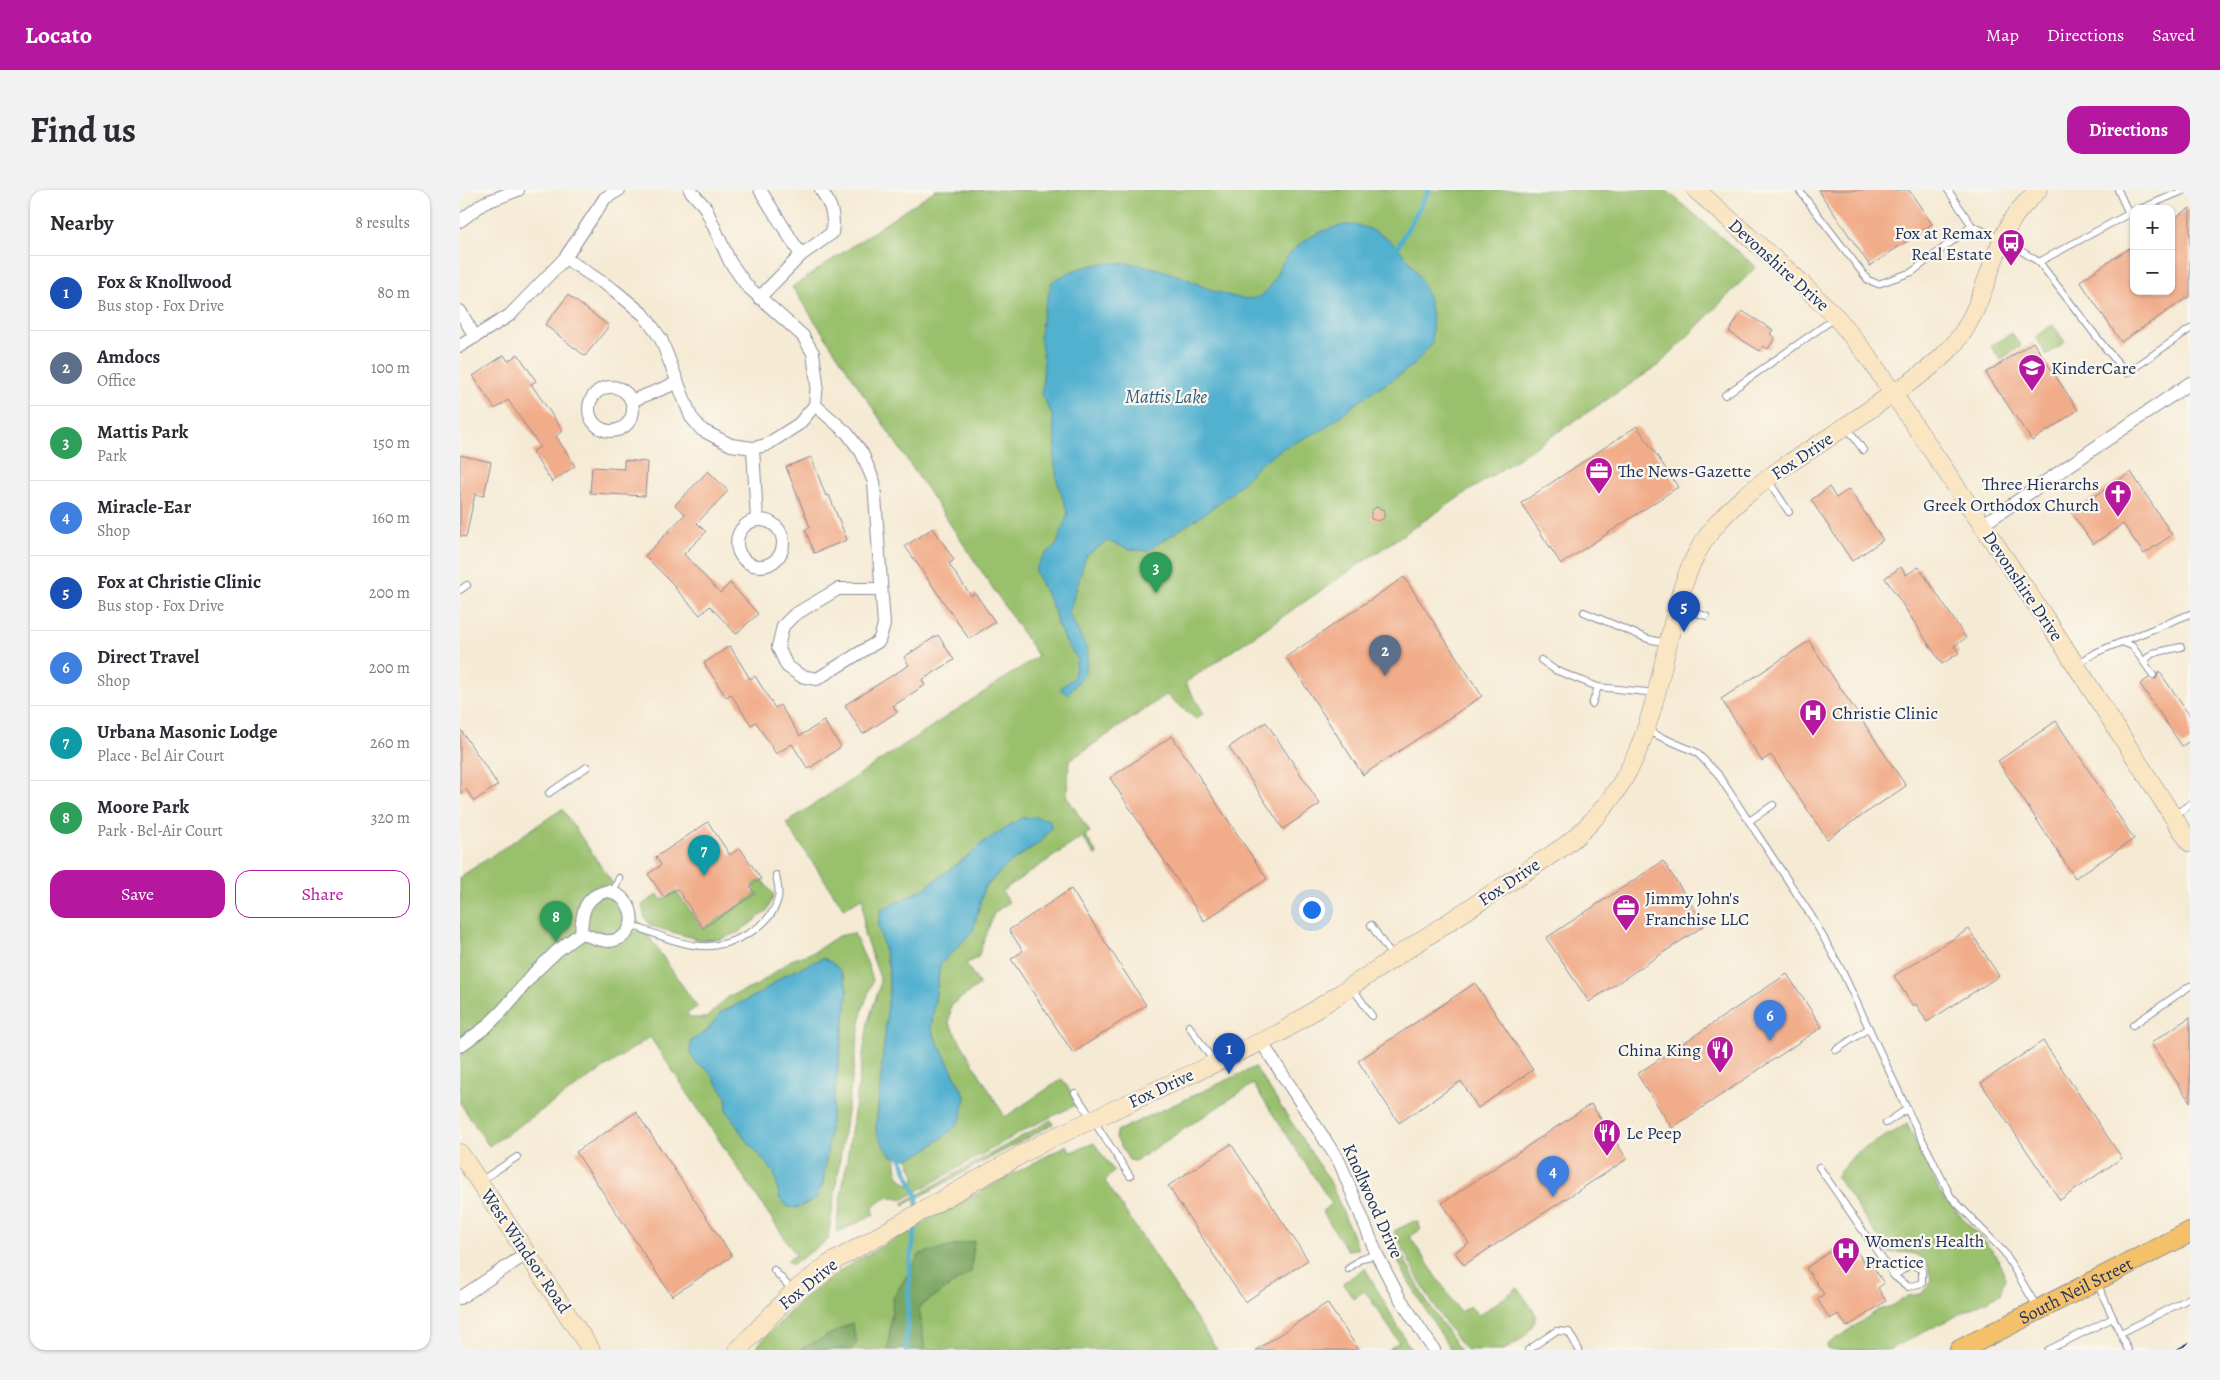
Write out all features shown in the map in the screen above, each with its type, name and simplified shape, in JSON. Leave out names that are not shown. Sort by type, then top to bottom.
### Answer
[{"type":"main road","name":"South Neil Street","points":[[1960,1350],[2190,1232]]},
{"type":"street","points":[[460,221],[484,203],[518,190]]},
{"type":"street","points":[[460,346],[510,315],[565,258],[603,194],[619,190]]},
{"type":"street","points":[[565,258],[614,290],[644,315],[661,339],[671,360],[677,383],[691,417],[702,430],[732,445],[753,448],[766,445],[799,424],[815,405],[817,384],[813,353],[803,336],[759,298],[730,262],[705,207],[690,190]]},
{"type":"street","points":[[760,190],[801,255]]},
{"type":"street","points":[[759,298],[801,255],[832,233],[834,221],[832,208],[821,190]]},
{"type":"street","name":"Devonshire Drive","points":[[1696,190],[1795,277],[1836,317],[1894,393],[2076,665],[2190,843]]},
{"type":"street","name":"Fox Drive","points":[[738,1350],[794,1292],[829,1264],[935,1202],[1042,1143],[1262,1042],[1290,1027],[1584,830],[1620,785],[1638,756],[1657,693],[1680,590],[1691,564],[1704,541],[1717,523],[1739,501],[1767,478],[1919,376],[1946,354],[1963,334],[1974,315],[2002,239],[2012,220],[2038,190]]},
{"type":"street","points":[[460,311],[475,337]]},
{"type":"street","points":[[631,401],[677,383]]},
{"type":"street","points":[[1982,525],[2190,384]]},
{"type":"street","points":[[815,405],[846,433],[862,453],[874,482],[884,624],[879,641],[816,679],[801,676],[786,666],[778,647],[783,626],[794,614],[838,589],[881,589]]},
{"type":"street","points":[[753,448],[757,520]]},
{"type":"street","points":[[460,1046],[486,1027],[534,973],[557,951],[581,933],[584,907],[590,898],[599,893],[613,892],[627,902],[631,908],[630,925],[626,933],[618,938],[607,941],[581,933]]},
{"type":"street","name":"Knollwood Drive","points":[[1262,1042],[1340,1162],[1377,1255],[1399,1297],[1434,1350]]},
{"type":"street","name":"West Windsor Road","points":[[460,1153],[592,1350]]},
{"type":"street","points":[[460,1298],[526,1254]]},
{"type":"lane","points":[[1799,190],[1868,280],[1878,284],[1912,272],[1972,226]]},
{"type":"lane","points":[[1948,190],[1972,226],[2002,239],[2039,262],[2106,350],[2127,373],[2190,329]]},
{"type":"lane","points":[[2118,190],[2130,210]]},
{"type":"lane","points":[[2150,205],[2186,190]]},
{"type":"lane","points":[[2039,262],[2130,213]]},
{"type":"lane","points":[[1725,395],[1836,317]]},
{"type":"lane","points":[[1846,426],[1863,450]]},
{"type":"lane","points":[[1767,478],[1789,512]]},
{"type":"lane","points":[[460,590],[467,585]]},
{"type":"lane","points":[[1677,606],[1706,616]]},
{"type":"lane","points":[[1584,612],[1648,639],[1668,643]]},
{"type":"lane","points":[[2076,665],[2097,652],[2190,614]]},
{"type":"lane","points":[[2122,642],[2132,646],[2153,675]]},
{"type":"lane","points":[[2144,661],[2153,653],[2181,647]]},
{"type":"lane","points":[[1541,660],[1555,670],[1598,687],[1657,693]]},
{"type":"lane","points":[[1592,704],[1598,687]]},
{"type":"lane","points":[[1647,731],[1681,744],[1710,763],[1812,918],[1841,968],[1907,1109],[1951,1197],[2004,1252],[2039,1310]]},
{"type":"lane","points":[[549,793],[587,767]]},
{"type":"lane","points":[[2173,816],[2190,804]]},
{"type":"lane","points":[[1749,821],[1773,805]]},
{"type":"lane","points":[[630,925],[700,946],[725,944],[750,932],[768,919],[779,897],[776,875]]},
{"type":"lane","points":[[613,892],[618,878]]},
{"type":"lane","points":[[1371,925],[1394,959]]},
{"type":"lane","points":[[1352,986],[1372,1016]]},
{"type":"lane","points":[[2133,1025],[2190,986]]},
{"type":"lane","points":[[1189,1026],[1214,1063]]},
{"type":"lane","points":[[1836,1050],[1869,1028]]},
{"type":"lane","points":[[1075,1094],[1130,1176]]},
{"type":"lane","points":[[1886,1123],[1907,1109]]},
{"type":"lane","points":[[479,1182],[517,1157]]},
{"type":"lane","points":[[1820,1167],[1894,1276]]},
{"type":"lane","points":[[1348,1269],[1362,1258],[1377,1255]]},
{"type":"lane","points":[[774,1270],[794,1292]]},
{"type":"lane","points":[[2096,1281],[2128,1350]]},
{"type":"lane","points":[[2120,1333],[2190,1298]]},
{"type":"lane","points":[[2048,1350],[2113,1318]]},
{"type":"lane","points":[[1528,1350],[1556,1331],[1569,1332],[1579,1350]]},
{"type":"green space","points":[[935,190],[1666,190],[1756,267],[1659,365],[1410,530],[1185,683],[1204,713],[1196,719],[1166,695],[1069,761],[1067,797],[1090,832],[1085,835],[1097,854],[1095,855],[1082,837],[1002,891],[1009,902],[994,913],[978,957],[966,964],[980,985],[951,1005],[949,1023],[1005,1117],[1062,1079],[1073,1095],[1076,1105],[1030,1127],[902,1200],[890,1197],[883,1200],[873,1207],[874,1215],[838,1232],[836,1230],[868,1022],[879,988],[880,978],[864,934],[863,897],[844,909],[786,823],[1038,656],[792,287]],"holes":[[[1051,828],[1040,842],[1007,865],[984,889],[973,931],[940,964],[931,1029],[965,1096],[934,1142],[926,1149],[907,1157],[915,1175],[915,1182],[910,1185],[900,1177],[896,1166],[896,1157],[891,1156],[876,1129],[889,993],[889,968],[878,925],[881,910],[925,888],[972,853],[982,843],[1002,831]]]},
{"type":"green space","points":[[2053,325],[2065,342],[2047,355],[2035,337]]},
{"type":"green space","points":[[2012,333],[2021,346],[2000,360],[1991,346]]},
{"type":"green space","points":[[562,809],[697,1007],[686,1014],[692,1018],[706,1018],[728,997],[756,986],[791,960],[814,952],[838,936],[854,933],[873,980],[862,1011],[828,1240],[792,1265],[787,1261],[796,1255],[650,1037],[489,1146],[460,1103],[460,877]],"holes":[[[843,974],[848,990],[823,1183],[780,1199],[774,1172],[746,1140],[727,1111],[726,1096],[708,1070],[696,1063],[691,1041],[707,1031],[720,1013],[761,993],[783,976]]]},
{"type":"green space","points":[[761,879],[774,895],[767,911],[739,932],[721,939],[700,940],[651,926],[645,918],[642,905],[658,894],[662,900],[676,891],[703,929],[756,894],[752,885]]},
{"type":"green space","points":[[1255,1067],[1330,1181],[1358,1249],[1347,1250],[1322,1211],[1332,1204],[1253,1084],[1135,1161],[1129,1160],[1116,1138],[1117,1131]]},
{"type":"green space","points":[[1051,1120],[1053,1124],[904,1205],[903,1203]]},
{"type":"green space","points":[[1907,1124],[1940,1193],[1997,1256],[2005,1278],[2000,1294],[1888,1350],[1828,1350],[1827,1345],[1878,1310],[1892,1306],[1908,1296],[1921,1294],[1931,1283],[1927,1265],[1919,1256],[1906,1253],[1889,1253],[1836,1176],[1856,1153]]},
{"type":"green space","points":[[1094,1143],[1114,1171],[1105,1181],[1217,1350],[753,1350],[802,1299],[844,1268],[917,1226],[1067,1145],[1071,1152]]},
{"type":"green space","points":[[1414,1221],[1418,1222],[1421,1229],[1410,1237],[1460,1312],[1470,1306],[1479,1315],[1518,1288],[1536,1315],[1535,1321],[1524,1337],[1502,1350],[1466,1350],[1435,1308],[1394,1231]]},
{"type":"green space","points":[[1391,1233],[1425,1299],[1460,1350],[1451,1350],[1414,1291],[1396,1256],[1391,1242]]},
{"type":"green space","points":[[974,1241],[971,1272],[919,1307],[925,1350],[888,1350],[893,1298],[920,1254]]},
{"type":"green space","points":[[1365,1268],[1411,1350],[1388,1350],[1399,1342],[1365,1291],[1353,1298],[1343,1283]]},
{"type":"green space","points":[[852,1323],[857,1343],[850,1350],[799,1350]]},
{"type":"water","name":"Mattis Lake","points":[[1345,225],[1377,232],[1404,254],[1423,284],[1429,300],[1432,319],[1432,343],[1413,366],[1355,404],[1324,429],[1283,448],[1259,465],[1232,493],[1207,512],[1147,551],[1129,549],[1107,541],[1086,556],[1069,613],[1088,651],[1086,672],[1068,694],[1060,689],[1074,677],[1077,658],[1068,646],[1057,624],[1054,610],[1035,571],[1043,556],[1056,546],[1068,513],[1057,481],[1054,456],[1056,445],[1052,415],[1042,395],[1044,363],[1040,336],[1043,313],[1052,282],[1083,267],[1116,263],[1132,264],[1165,271],[1231,296],[1246,299],[1255,298],[1261,296],[1269,288],[1282,264],[1302,243],[1318,233]]},
{"type":"water","points":[[1037,817],[1050,820],[1051,828],[1040,842],[1007,865],[984,888],[973,931],[940,965],[931,1029],[965,1096],[960,1119],[957,1125],[919,1154],[902,1158],[894,1156],[887,1151],[881,1142],[876,1129],[889,993],[889,968],[878,925],[881,910],[925,888],[972,853],[982,843],[1021,818]]},
{"type":"water","points":[[823,958],[840,970],[848,990],[823,1183],[816,1199],[797,1208],[788,1207],[780,1199],[774,1172],[746,1140],[727,1111],[726,1096],[708,1070],[696,1063],[690,1053],[691,1041],[707,1031],[720,1013],[761,993],[783,976]]},
{"type":"building","points":[[1818,190],[1909,190],[1932,224],[1870,266]]},
{"type":"building","points":[[2190,208],[2190,296],[2121,342],[2080,281],[2130,248],[2130,295],[2175,295],[2175,217]]},
{"type":"building","points":[[568,295],[609,326],[585,356],[545,325]]},
{"type":"building","points":[[1742,311],[1773,330],[1770,334],[1775,338],[1768,349],[1763,346],[1760,351],[1729,332]]},
{"type":"building","name":"KinderCare","points":[[2033,342],[2078,410],[2032,441],[1986,373]]},
{"type":"building","points":[[518,354],[536,381],[531,384],[563,431],[556,436],[575,466],[552,482],[532,452],[540,447],[508,400],[495,409],[473,376],[504,355],[508,361]]},
{"type":"building","name":"The News-Gazette","points":[[1637,426],[1678,487],[1561,564],[1521,503]]},
{"type":"building","points":[[460,455],[491,462],[484,496],[475,494],[466,537],[460,536]]},
{"type":"building","points":[[811,457],[826,496],[829,495],[847,540],[814,553],[805,529],[810,527],[786,467]]},
{"type":"building","points":[[624,460],[647,462],[645,496],[590,493],[592,467],[624,469]]},
{"type":"building","points":[[708,471],[728,491],[697,523],[706,532],[684,554],[720,593],[730,583],[758,614],[736,634],[710,606],[700,615],[676,587],[645,556],[685,514],[675,505]]},
{"type":"building","name":"Three Hierarchs Greek Orthodox Church","points":[[2131,472],[2172,535],[2144,554],[2123,524],[2093,544],[2071,512]]},
{"type":"building","points":[[1829,487],[1836,498],[1849,489],[1883,540],[1852,561],[1811,500]]},
{"type":"building","points":[[1376,507],[1384,510],[1384,518],[1378,521],[1371,519],[1371,511]]},
{"type":"building","points":[[933,528],[954,560],[949,564],[971,596],[975,593],[995,622],[969,639],[905,546]]},
{"type":"building","points":[[1901,567],[1906,575],[1919,567],[1966,638],[1954,646],[1959,653],[1942,664],[1885,578]]},
{"type":"building","points":[[1404,577],[1482,696],[1363,775],[1286,657]]},
{"type":"building","points":[[938,635],[954,660],[922,680],[925,685],[893,706],[897,712],[863,734],[845,705],[909,665],[904,657]]},
{"type":"building","points":[[1809,641],[1906,786],[1827,839],[1771,755],[1762,761],[1721,699]]},
{"type":"building","points":[[730,646],[750,679],[755,676],[775,708],[780,705],[800,736],[824,721],[841,747],[808,769],[792,744],[776,754],[756,722],[751,725],[731,694],[726,697],[704,663]]},
{"type":"building","points":[[2159,671],[2190,716],[2190,741],[2182,746],[2140,684],[2149,678],[2156,679]]},
{"type":"building","points":[[2056,721],[2134,839],[2075,878],[1998,761]]},
{"type":"building","points":[[1266,722],[1320,804],[1283,829],[1229,747]]},
{"type":"building","points":[[460,729],[498,785],[474,801],[466,789],[460,793]]},
{"type":"building","points":[[1172,736],[1267,879],[1204,921],[1110,778]]},
{"type":"building","points":[[708,822],[730,855],[740,848],[761,879],[750,886],[755,894],[703,928],[677,889],[664,897],[648,874],[661,865],[656,857]]},
{"type":"building","name":"Jimmy John's Franchise LLC","points":[[1663,861],[1705,925],[1589,1002],[1546,938]]},
{"type":"building","points":[[1071,889],[1146,1005],[1073,1053],[1011,959],[1023,951],[1009,930]]},
{"type":"building","points":[[1969,929],[1999,976],[1927,1022],[1916,1004],[1913,1006],[1894,976]]},
{"type":"building","points":[[1787,974],[1822,1027],[1672,1128],[1637,1074]]},
{"type":"building","points":[[1475,983],[1533,1070],[1478,1108],[1461,1081],[1399,1123],[1358,1061]]},
{"type":"building","points":[[2190,1017],[2190,1102],[2151,1043]]},
{"type":"building","points":[[2043,1041],[2122,1158],[2060,1200],[1981,1083]]},
{"type":"building","points":[[1591,1104],[1627,1159],[1464,1265],[1455,1252],[1469,1243],[1442,1203]]},
{"type":"building","points":[[636,1112],[732,1256],[672,1296],[576,1152]]},
{"type":"building","points":[[1231,1144],[1308,1260],[1245,1302],[1168,1186]]},
{"type":"building","points":[[1848,1239],[1865,1264],[1869,1261],[1884,1283],[1878,1288],[1886,1301],[1847,1327],[1838,1314],[1830,1319],[1817,1299],[1824,1294],[1806,1268]]},
{"type":"building","points":[[1327,1303],[1359,1350],[1256,1350]]},
{"type":"waterway","points":[[1397,248],[1429,190]]},
{"type":"waterway","points":[[901,1158],[917,1196],[917,1209]]},
{"type":"waterway","points":[[906,1350],[910,1262],[917,1218]]},
{"type":"railway","points":[[2179,1350],[2190,1344]]},
{"type":"place","name":"Fox at Remax Real Estate","points":[[2011,267]]},
{"type":"place","name":"KinderCare","points":[[2032,392]]},
{"type":"place","name":"The News-Gazette","points":[[1599,495]]},
{"type":"place","name":"Three Hierarchs Greek Orthodox Church","points":[[2118,518]]},
{"type":"place","name":"Mattis Park","points":[[1156,593]]},
{"type":"place","name":"Fox at Christie Clinic","points":[[1684,632]]},
{"type":"place","name":"Amdocs","points":[[1385,676]]},
{"type":"place","name":"Christie Clinic","points":[[1813,737]]},
{"type":"place","name":"Urbana Masonic Lodge","points":[[704,876]]},
{"type":"place","name":"Jimmy John's Franchise LLC","points":[[1626,932]]},
{"type":"place","name":"Moore Park","points":[[556,942]]},
{"type":"place","name":"Direct Travel","points":[[1770,1041]]},
{"type":"place","name":"Fox & Knollwood","points":[[1229,1074]]},
{"type":"place","name":"China King","points":[[1720,1074]]},
{"type":"place","name":"Le Peep","points":[[1607,1157]]},
{"type":"place","name":"Miracle-Ear","points":[[1553,1197]]},
{"type":"place","name":"Women's Health Practice","points":[[1846,1275]]}]
